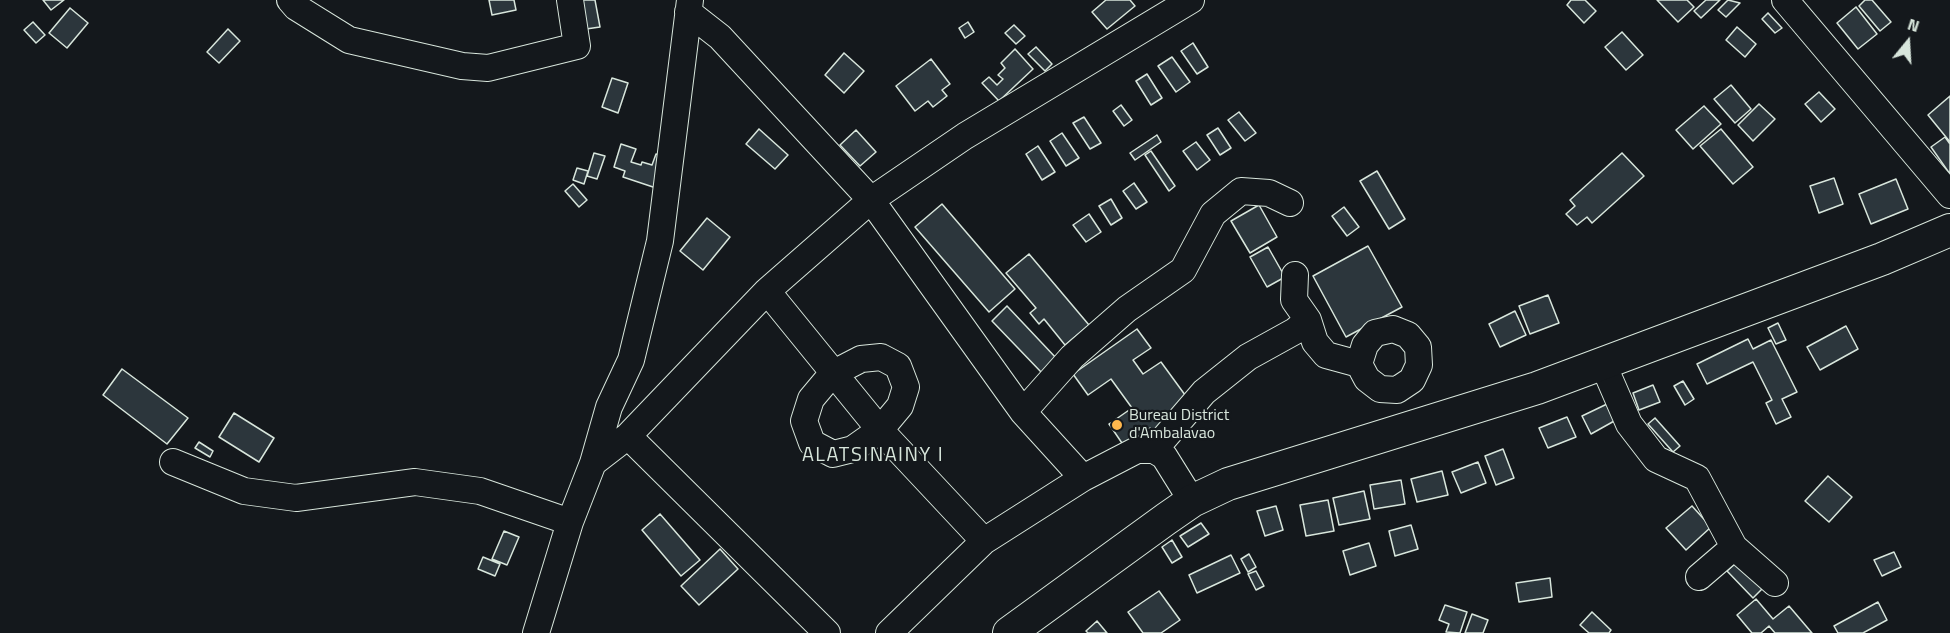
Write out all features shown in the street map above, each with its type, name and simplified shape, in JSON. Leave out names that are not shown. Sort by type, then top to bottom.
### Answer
[{"type":"main road","points":[[1009,633],[1192,501],[1228,484],[1537,388],[1882,259],[1950,230]]},
{"type":"street","points":[[290,0],[296,7],[349,39],[462,66],[488,68],[577,45],[570,0]]},
{"type":"street","points":[[593,463],[628,436],[767,291],[871,200],[965,136],[1191,0]]},
{"type":"street","points":[[1785,0],[1950,195]]},
{"type":"street","points":[[689,6],[871,200],[1023,412],[1083,478]]},
{"type":"street","points":[[536,633],[570,522],[593,463],[609,407],[631,360],[660,241],[689,6]]},
{"type":"street","points":[[1023,412],[1072,357],[1127,309],[1183,270],[1213,214],[1240,191],[1269,193],[1290,202]]},
{"type":"street","points":[[1294,275],[1294,300],[1308,320],[1315,342],[1326,355],[1359,364]]},
{"type":"street","points":[[767,291],[832,374],[880,430],[984,541]]},
{"type":"street","points":[[1154,450],[1204,392],[1248,357],[1295,331],[1308,320]]},
{"type":"street","points":[[881,357],[898,366],[906,387],[900,406],[880,430],[853,449],[833,454],[812,443],[804,421],[811,399],[832,374],[861,359],[881,357]]},
{"type":"street","points":[[1603,364],[1629,424],[1656,459],[1697,478],[1734,547],[1775,583]]},
{"type":"street","points":[[628,436],[827,633]]},
{"type":"street","points":[[889,633],[984,541],[1083,478],[1137,450],[1154,450],[1164,456],[1192,501]]},
{"type":"street","points":[[173,462],[244,491],[296,498],[415,482],[480,491],[570,522]]},
{"type":"street","points":[[1699,577],[1734,547]]},
{"type":"building","points":[[43,0],[64,0],[51,10]]},
{"type":"building","points":[[489,0],[514,0],[516,10],[492,15]]},
{"type":"building","points":[[574,0],[595,0],[600,27],[579,30]]},
{"type":"building","points":[[1106,0],[1130,0],[1135,6],[1107,29],[1092,12]]},
{"type":"building","points":[[1571,0],[1585,0],[1596,11],[1584,23],[1567,5]]},
{"type":"building","points":[[1657,0],[1687,0],[1694,7],[1678,22]]},
{"type":"building","points":[[1706,0],[1720,0],[1701,18],[1694,11]]},
{"type":"building","points":[[1728,0],[1740,3],[1726,17],[1718,10]]},
{"type":"building","points":[[1865,0],[1872,0],[1891,22],[1880,31],[1859,6]]},
{"type":"building","points":[[1856,7],[1877,34],[1858,49],[1837,23]]},
{"type":"building","points":[[70,8],[88,23],[67,48],[49,33]]},
{"type":"building","points":[[1768,13],[1782,28],[1775,33],[1762,19]]},
{"type":"building","points":[[33,22],[45,35],[36,43],[24,30]]},
{"type":"building","points":[[968,22],[974,32],[965,38],[959,28]]},
{"type":"building","points":[[1014,25],[1025,36],[1016,44],[1005,33]]},
{"type":"building","points":[[1737,27],[1756,44],[1745,57],[1726,40]]},
{"type":"building","points":[[228,29],[240,41],[219,63],[207,52]]},
{"type":"building","points":[[1622,32],[1643,55],[1626,70],[1605,47]]},
{"type":"building","points":[[1193,43],[1208,67],[1197,74],[1181,51]]},
{"type":"building","points":[[1036,47],[1052,64],[1045,71],[1028,54]]},
{"type":"building","points":[[1015,49],[1033,69],[999,101],[982,83],[989,77],[997,85],[1003,79],[998,75],[1005,68],[1001,63]]},
{"type":"building","points":[[844,53],[864,71],[844,93],[825,75]]},
{"type":"building","points":[[1172,57],[1190,82],[1176,92],[1158,66]]},
{"type":"building","points":[[931,59],[950,84],[942,90],[947,96],[933,107],[928,101],[915,111],[896,86]]},
{"type":"building","points":[[1147,74],[1162,98],[1151,105],[1136,81]]},
{"type":"building","points":[[612,78],[628,83],[618,113],[602,107]]},
{"type":"building","points":[[1731,85],[1751,109],[1735,123],[1714,99]]},
{"type":"building","points":[[1819,92],[1835,109],[1821,122],[1805,104]]},
{"type":"building","points":[[1950,96],[1950,142],[1928,115]]},
{"type":"building","points":[[1759,104],[1775,119],[1753,141],[1738,125]]},
{"type":"building","points":[[1121,105],[1132,120],[1124,126],[1113,111]]},
{"type":"building","points":[[1704,106],[1721,124],[1693,149],[1676,130]]},
{"type":"building","points":[[1239,112],[1256,133],[1245,141],[1228,120]]},
{"type":"building","points":[[1084,117],[1101,143],[1090,149],[1073,123]]},
{"type":"building","points":[[1218,128],[1231,148],[1220,155],[1207,135]]},
{"type":"building","points":[[759,129],[788,155],[775,169],[746,144]]},
{"type":"building","points":[[1721,129],[1753,167],[1733,184],[1700,146]]},
{"type":"building","points":[[856,130],[876,152],[860,166],[840,145]]},
{"type":"building","points":[[1062,133],[1079,158],[1066,166],[1050,141]]},
{"type":"building","points":[[1157,135],[1161,142],[1135,160],[1130,153]]},
{"type":"building","points":[[1945,137],[1950,144],[1950,174],[1931,147]]},
{"type":"building","points":[[1196,142],[1210,160],[1197,170],[1183,151]]},
{"type":"building","points":[[621,144],[636,149],[631,162],[641,165],[642,162],[652,165],[656,154],[667,157],[656,188],[623,177],[625,171],[614,167]]},
{"type":"building","points":[[1038,146],[1055,172],[1042,180],[1026,154]]},
{"type":"building","points":[[1151,151],[1175,186],[1169,191],[1145,155]]},
{"type":"building","points":[[594,153],[605,156],[597,179],[587,176]]},
{"type":"building","points":[[1622,153],[1644,176],[1592,223],[1587,217],[1577,225],[1566,214],[1575,206],[1570,200]]},
{"type":"building","points":[[577,168],[588,171],[584,184],[573,180]]},
{"type":"building","points":[[1377,171],[1405,219],[1389,229],[1360,181]]},
{"type":"building","points":[[1834,178],[1843,204],[1819,213],[1810,186]]},
{"type":"building","points":[[1896,179],[1908,209],[1871,224],[1859,194]]},
{"type":"building","points":[[1134,183],[1147,202],[1136,209],[1123,191]]},
{"type":"building","points":[[573,184],[587,200],[579,207],[565,191]]},
{"type":"building","points":[[1111,199],[1122,218],[1111,225],[1099,206]]},
{"type":"building","points":[[942,204],[1015,289],[989,312],[915,227]]},
{"type":"building","points":[[1259,205],[1277,237],[1250,253],[1231,221]]},
{"type":"building","points":[[1344,207],[1359,227],[1347,236],[1332,216]]},
{"type":"building","points":[[1089,214],[1101,232],[1086,242],[1073,225]]},
{"type":"building","points":[[707,218],[730,237],[703,270],[680,251]]},
{"type":"building","points":[[1368,246],[1402,307],[1346,337],[1313,276]]},
{"type":"building","points":[[1268,247],[1285,277],[1267,287],[1250,257]]},
{"type":"building","points":[[1029,254],[1089,325],[1065,345],[1044,319],[1039,324],[1030,313],[1036,308],[1006,273]]},
{"type":"building","points":[[1548,295],[1559,323],[1530,334],[1519,306]]},
{"type":"building","points":[[1007,306],[1057,359],[1042,373],[992,321]]},
{"type":"building","points":[[1515,311],[1526,335],[1500,347],[1489,324]]},
{"type":"building","points":[[1778,323],[1786,340],[1776,344],[1768,328]]},
{"type":"building","points":[[1846,326],[1858,349],[1820,370],[1807,347]]},
{"type":"building","points":[[1137,329],[1151,348],[1133,360],[1143,374],[1161,362],[1188,399],[1164,416],[1167,421],[1152,431],[1150,428],[1124,446],[1109,424],[1132,408],[1111,379],[1088,395],[1073,374]]},
{"type":"building","points":[[1748,339],[1753,349],[1771,340],[1797,392],[1782,399],[1791,417],[1776,424],[1766,403],[1772,400],[1753,362],[1707,384],[1697,364]]},
{"type":"building","points":[[122,369],[188,418],[167,444],[103,395]]},
{"type":"building","points":[[1683,381],[1694,399],[1685,405],[1674,386]]},
{"type":"building","points":[[1653,385],[1660,402],[1639,410],[1633,393]]},
{"type":"building","points":[[1607,404],[1616,420],[1591,434],[1582,416]]},
{"type":"building","points":[[234,413],[274,438],[259,462],[219,437]]},
{"type":"building","points":[[1567,417],[1576,437],[1548,448],[1539,428]]},
{"type":"building","points":[[1655,418],[1680,446],[1673,452],[1648,424]]},
{"type":"building","points":[[199,442],[213,451],[210,457],[195,448]]},
{"type":"building","points":[[1503,449],[1514,478],[1496,485],[1485,456]]},
{"type":"building","points":[[1478,462],[1486,483],[1461,493],[1452,472]]},
{"type":"building","points":[[1442,471],[1448,495],[1417,502],[1411,479]]},
{"type":"building","points":[[1828,476],[1852,497],[1829,522],[1805,501]]},
{"type":"building","points":[[1401,480],[1405,504],[1374,509],[1370,485]]},
{"type":"building","points":[[1364,491],[1370,519],[1339,525],[1333,498]]},
{"type":"building","points":[[1328,500],[1334,531],[1306,536],[1300,505]]},
{"type":"building","points":[[1276,506],[1283,530],[1265,536],[1257,511]]},
{"type":"building","points":[[1692,506],[1711,527],[1686,550],[1666,528]]},
{"type":"building","points":[[660,514],[700,560],[681,576],[642,530]]},
{"type":"building","points":[[1201,523],[1209,534],[1188,547],[1180,536]]},
{"type":"building","points":[[1411,525],[1418,549],[1395,556],[1389,531]]},
{"type":"building","points":[[504,531],[519,537],[507,565],[492,559]]},
{"type":"building","points":[[1172,540],[1182,557],[1172,563],[1162,547]]},
{"type":"building","points":[[1369,543],[1376,566],[1350,575],[1343,551]]},
{"type":"building","points":[[720,549],[738,569],[699,605],[681,586]]},
{"type":"building","points":[[1894,552],[1901,567],[1882,576],[1874,560]]},
{"type":"building","points":[[1249,554],[1256,567],[1248,572],[1241,559]]},
{"type":"building","points":[[1231,555],[1240,573],[1197,593],[1189,575]]},
{"type":"building","points":[[483,557],[500,564],[495,576],[478,569]]},
{"type":"building","points":[[1739,560],[1764,587],[1753,598],[1727,571]]},
{"type":"building","points":[[1256,571],[1264,586],[1256,590],[1248,574]]},
{"type":"building","points":[[1550,578],[1552,597],[1519,602],[1516,583]]},
{"type":"building","points":[[1159,591],[1180,620],[1161,633],[1143,633],[1128,612]]},
{"type":"building","points":[[1756,599],[1773,619],[1789,606],[1812,633],[1775,633],[1769,626],[1761,633],[1752,633],[1737,615]]},
{"type":"building","points":[[1878,602],[1887,620],[1863,633],[1838,633],[1834,626]]},
{"type":"building","points":[[1445,605],[1467,612],[1460,633],[1446,632],[1449,624],[1439,620]]},
{"type":"building","points":[[1592,612],[1611,630],[1609,633],[1589,633],[1580,625]]},
{"type":"building","points":[[1472,614],[1488,620],[1483,633],[1465,633]]},
{"type":"building","points":[[1097,621],[1107,633],[1088,633],[1086,631]]},
{"type":"place","name":"Bureau District d'Ambalavao","points":[[1117,425]]},
{"type":"district","name":"ALATSINAINY I","points":[[873,456]]}]
